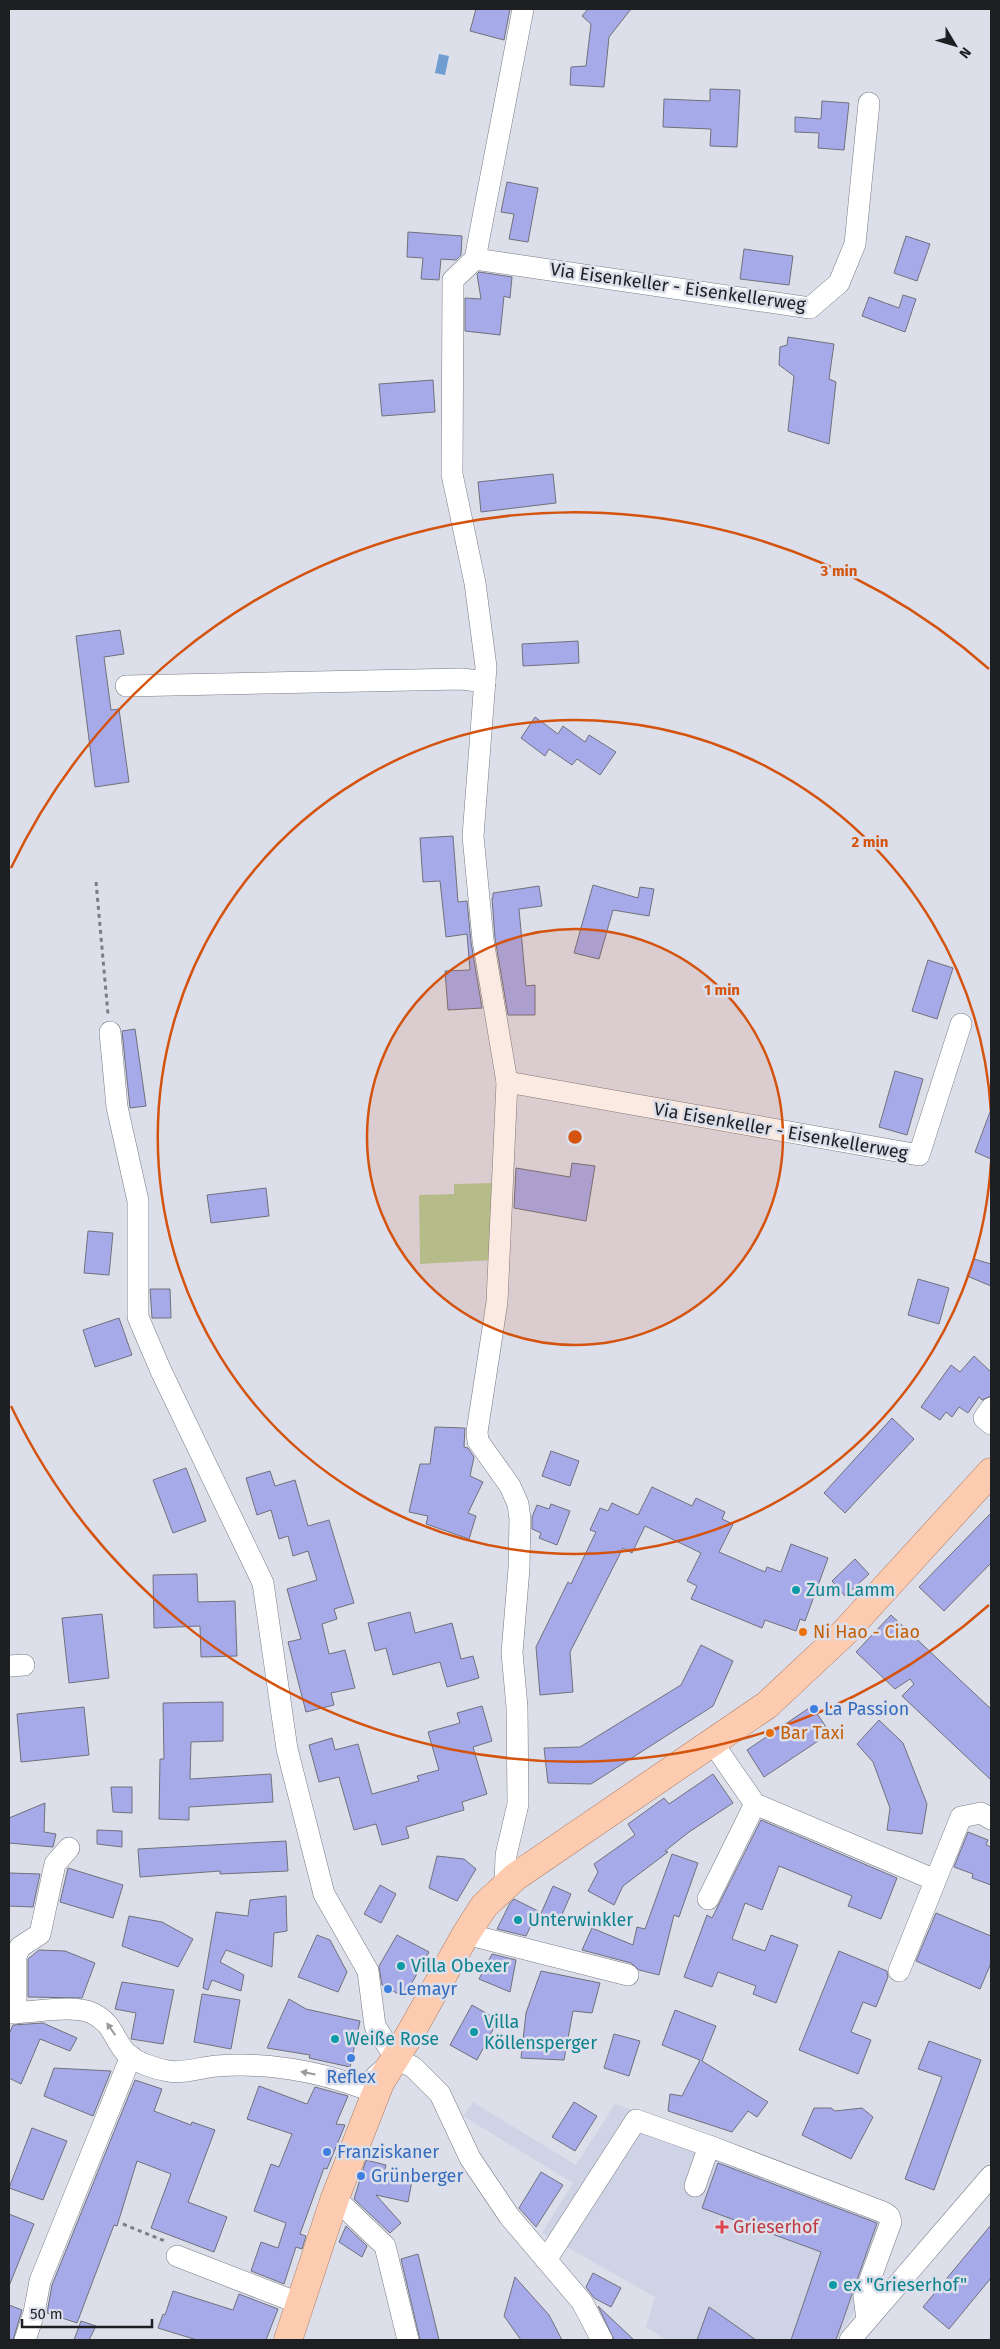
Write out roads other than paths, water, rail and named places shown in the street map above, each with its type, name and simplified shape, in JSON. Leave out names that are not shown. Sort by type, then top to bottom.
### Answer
[{"type":"main road","points":[[288,2340],[335,2198],[380,2083],[396,2059],[466,1934],[484,1906],[505,1886],[541,1858],[767,1705],[846,1632],[991,1472]]},
{"type":"street","points":[[505,1886],[506,1855],[518,1804],[517,1707],[512,1653],[519,1568],[520,1519],[518,1504],[510,1486],[478,1441],[477,1432],[497,1302],[507,1082],[483,940],[473,836],[486,667],[475,582],[452,474],[453,280],[475,259],[523,9]]},
{"type":"street","name":"Via Eisenkeller - Eisenkellerweg","points":[[475,259],[810,308],[839,283],[856,244],[869,104]]},
{"type":"street","points":[[126,686],[462,679],[485,682]]},
{"type":"street","name":"Via Eisenkeller - Eisenkellerweg","points":[[507,1082],[919,1156],[961,1024]]},
{"type":"street","points":[[110,1032],[117,1107],[138,1201],[138,1317],[263,1583],[287,1749],[324,1894],[368,1971],[375,2026],[396,2059],[412,2067],[440,2094],[470,2158],[509,2216],[582,2302],[602,2340]]},
{"type":"street","points":[[991,1408],[984,1418],[991,1424]]},
{"type":"street","points":[[712,1742],[755,1804],[936,1880]]},
{"type":"street","points":[[708,1899],[755,1804]]},
{"type":"street","points":[[899,1971],[961,1817],[981,1813],[991,1819]]},
{"type":"street","points":[[69,1848],[55,1864],[40,1934],[20,1947],[16,1956],[12,2013],[62,2009],[90,2012],[108,2023],[127,2054],[145,2064],[169,2072],[218,2066],[267,2065],[346,2081],[363,2088],[396,2059]]},
{"type":"street","points":[[466,1934],[628,1975]]},
{"type":"street","points":[[25,2340],[34,2312],[40,2281],[131,2056]]},
{"type":"street","points":[[546,2260],[636,2120],[883,2212],[889,2216],[891,2222],[864,2296],[867,2320]]},
{"type":"street","points":[[695,2186],[709,2146]]},
{"type":"street","points":[[850,2340],[991,2177]]},
{"type":"street","points":[[335,2198],[385,2246],[408,2340]]},
{"type":"street","points":[[177,2256],[301,2304]]},
{"type":"water","points":[[439,54],[449,56],[445,75],[435,73]]},
{"type":"place","name":"Zum Lamm","points":[[796,1590]]},
{"type":"place","name":"Ni Hao - Ciao","points":[[803,1632]]},
{"type":"place","name":"La Passion","points":[[814,1709]]},
{"type":"place","name":"Bar Taxi","points":[[770,1733]]},
{"type":"place","name":"Unterwinkler","points":[[518,1920]]},
{"type":"place","name":"Villa Obexer","points":[[401,1966]]},
{"type":"place","name":"Lemayr","points":[[388,1989]]},
{"type":"place","name":"Villa Köllensperger","points":[[474,2032]]},
{"type":"place","name":"Weiße Rose","points":[[335,2039]]},
{"type":"place","name":"Reflex","points":[[351,2058]]},
{"type":"place","name":"Franziskaner","points":[[327,2152]]},
{"type":"place","name":"Grünberger","points":[[361,2176]]},
{"type":"place","name":"Grieserhof","points":[[722,2227]]},
{"type":"place","name":"ex \"Grieserhof\"","points":[[833,2285]]}]
